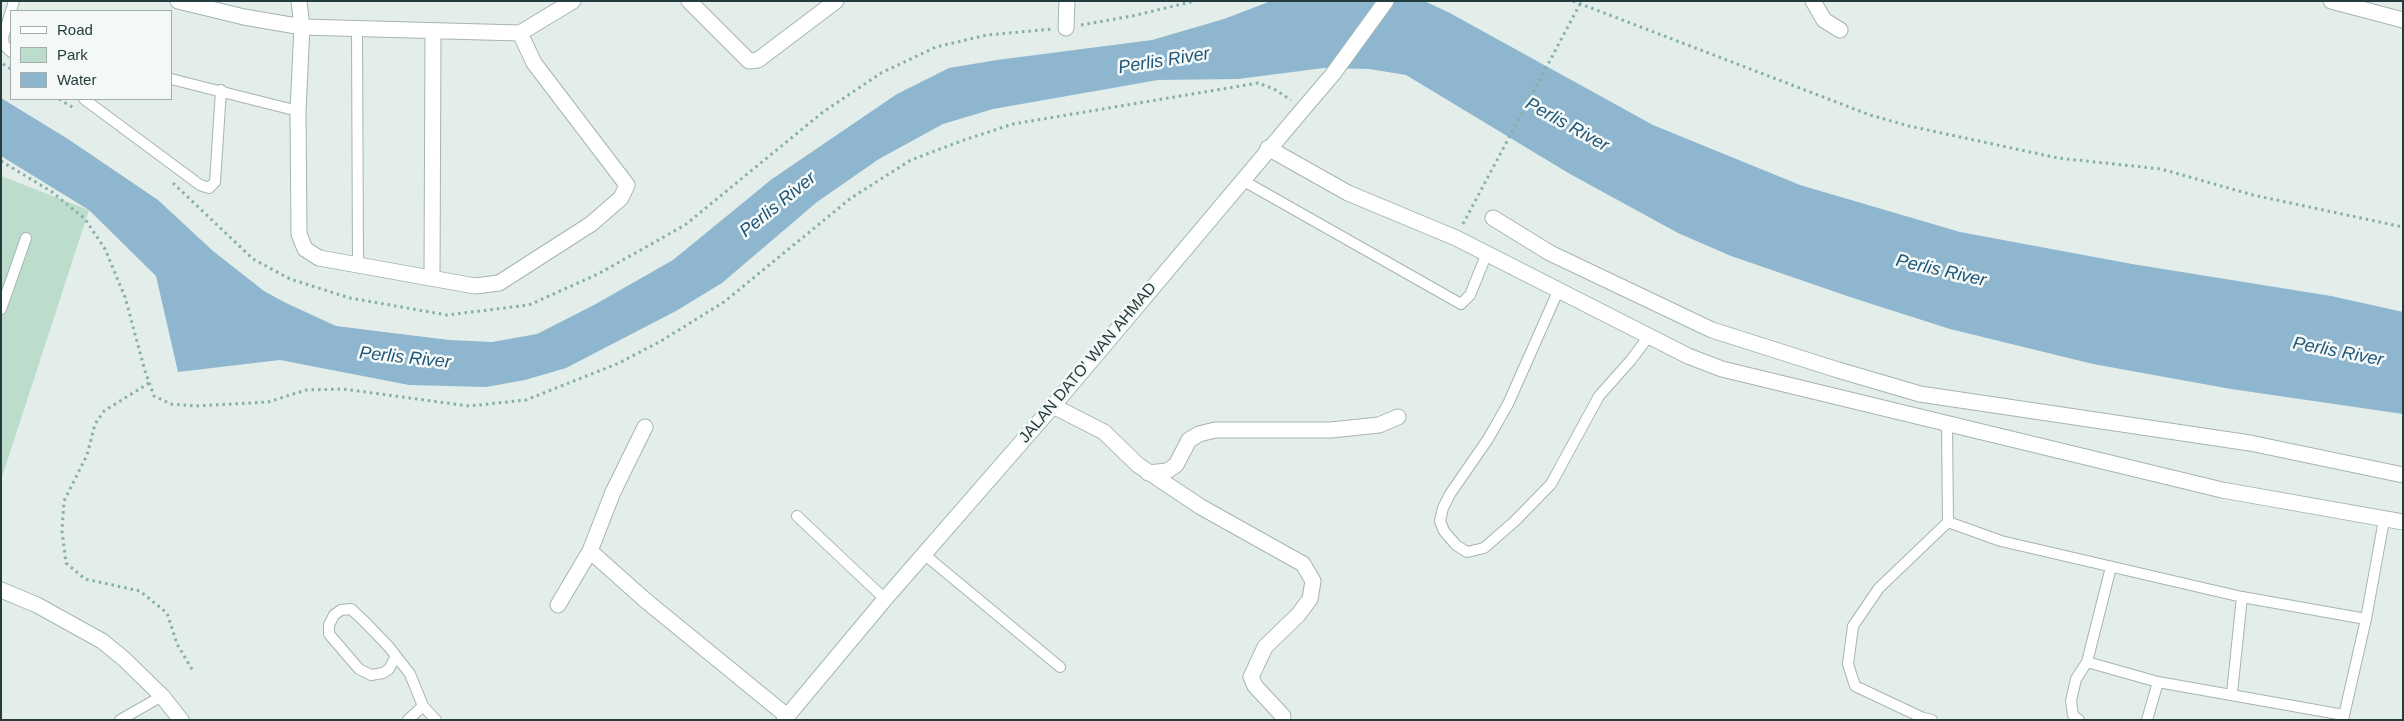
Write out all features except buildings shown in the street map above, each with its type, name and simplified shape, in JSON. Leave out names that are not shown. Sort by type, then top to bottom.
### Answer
[{"type":"street","points":[[178,1],[244,17],[302,27],[520,34],[573,1]]},
{"type":"street","points":[[299,1],[302,27],[298,111],[299,234],[305,249],[319,258],[475,286],[499,283],[591,224],[621,198],[627,185],[534,63],[520,34]]},
{"type":"street","points":[[689,1],[749,61],[758,60],[836,1]]},
{"type":"street","points":[[1066,28],[1067,1]]},
{"type":"street","name":"JALAN DATO' WAN AHMAD","points":[[786,718],[885,598],[1053,406],[1268,148],[1304,108],[1332,74],[1386,1]]},
{"type":"street","points":[[1813,1],[1824,20],[1840,30]]},
{"type":"street","points":[[2331,1],[2403,20]]},
{"type":"street","points":[[432,277],[433,32]]},
{"type":"street","points":[[1268,148],[1348,193],[1456,238],[1560,289],[1688,356],[1722,370],[2222,490],[2403,522]]},
{"type":"street","points":[[1493,218],[1550,253],[1712,330],[1920,394],[2250,444],[2403,475]]},
{"type":"street","points":[[1053,406],[1104,432],[1148,473],[1201,507],[1304,564],[1312,581],[1310,599],[1298,615],[1264,647],[1251,676],[1254,686],[1283,716]]},
{"type":"street","points":[[1148,473],[1167,471],[1176,465],[1189,440],[1199,434],[1214,430],[1331,430],[1379,426],[1398,417]]},
{"type":"street","points":[[558,605],[590,551],[613,492],[645,427]]},
{"type":"street","points":[[590,551],[645,600],[786,718]]},
{"type":"street","points":[[1,590],[37,604],[102,641],[124,659],[162,696],[181,720]]},
{"type":"lane","points":[[10,14],[3,37],[4,45],[10,51]]},
{"type":"lane","points":[[357,29],[358,265]]},
{"type":"lane","points":[[172,79],[221,90],[298,111]]},
{"type":"lane","points":[[85,100],[200,186],[209,188],[215,182],[221,90]]},
{"type":"lane","points":[[1242,180],[1461,304],[1470,296],[1487,253]]},
{"type":"lane","points":[[1,309],[26,238]]},
{"type":"lane","points":[[1560,289],[1508,404],[1488,439],[1450,494],[1443,508],[1440,521],[1444,531],[1456,545],[1467,552],[1484,548],[1529,508],[1551,484],[1599,396],[1631,360],[1649,336]]},
{"type":"lane","points":[[1947,425],[1948,522]]},
{"type":"lane","points":[[798,516],[885,598]]},
{"type":"lane","points":[[2087,662],[2158,682],[2232,694],[2344,717],[2366,620],[2384,520]]},
{"type":"lane","points":[[1948,522],[2001,541],[2111,567],[2242,597],[2366,620]]},
{"type":"lane","points":[[1932,720],[1923,718],[1855,686],[1848,664],[1853,626],[1879,588],[1948,522]]},
{"type":"lane","points":[[924,555],[1060,667]]},
{"type":"lane","points":[[2079,720],[2073,715],[2071,701],[2076,678],[2087,662],[2111,567]]},
{"type":"lane","points":[[2232,694],[2242,597]]},
{"type":"lane","points":[[396,656],[389,669],[383,673],[371,675],[359,669],[329,634],[329,625],[334,614],[341,610],[351,609],[396,656],[410,674],[423,706],[436,720]]},
{"type":"lane","points":[[2147,720],[2158,682]]},
{"type":"lane","points":[[120,720],[162,696]]},
{"type":"lane","points":[[408,720],[423,706]]},
{"type":"path","points":[[1573,1],[1870,115],[1909,126],[2058,158],[2161,169],[2253,195],[2403,227]]},
{"type":"path","points":[[1456,238],[1580,4]]},
{"type":"path","points":[[1,161],[52,192],[86,219],[105,249],[121,289],[154,396],[171,404],[195,406],[268,402],[306,390],[343,389],[469,406],[526,400],[619,363],[661,341],[724,302],[850,198],[911,160],[964,140],[1013,124],[1258,83],[1274,89],[1304,108]]},
{"type":"path","points":[[149,384],[104,411],[95,424],[87,455],[64,501],[62,531],[66,563],[85,579],[140,591],[167,613],[177,644],[193,670]]},
{"type":"green space","points":[[1,176],[89,210],[1,480]]},
{"type":"water","name":"Perlis River","points":[[1271,1],[1424,1],[1448,12],[1653,125],[1800,185],[1960,232],[2132,264],[2331,296],[2403,312],[2403,414],[2231,389],[2093,364],[1950,329],[1853,298],[1731,256],[1678,233],[1570,174],[1406,75],[1369,69],[1324,68],[1238,79],[1158,80],[993,109],[943,124],[879,159],[817,202],[722,283],[676,311],[566,368],[525,380],[486,387],[409,385],[280,360],[178,372],[156,276],[89,210],[1,156],[1,98],[68,139],[158,200],[213,251],[264,291],[286,303],[336,326],[449,340],[492,342],[537,334],[594,305],[673,260],[772,179],[897,94],[949,68],[1152,40],[1224,19]]}]
